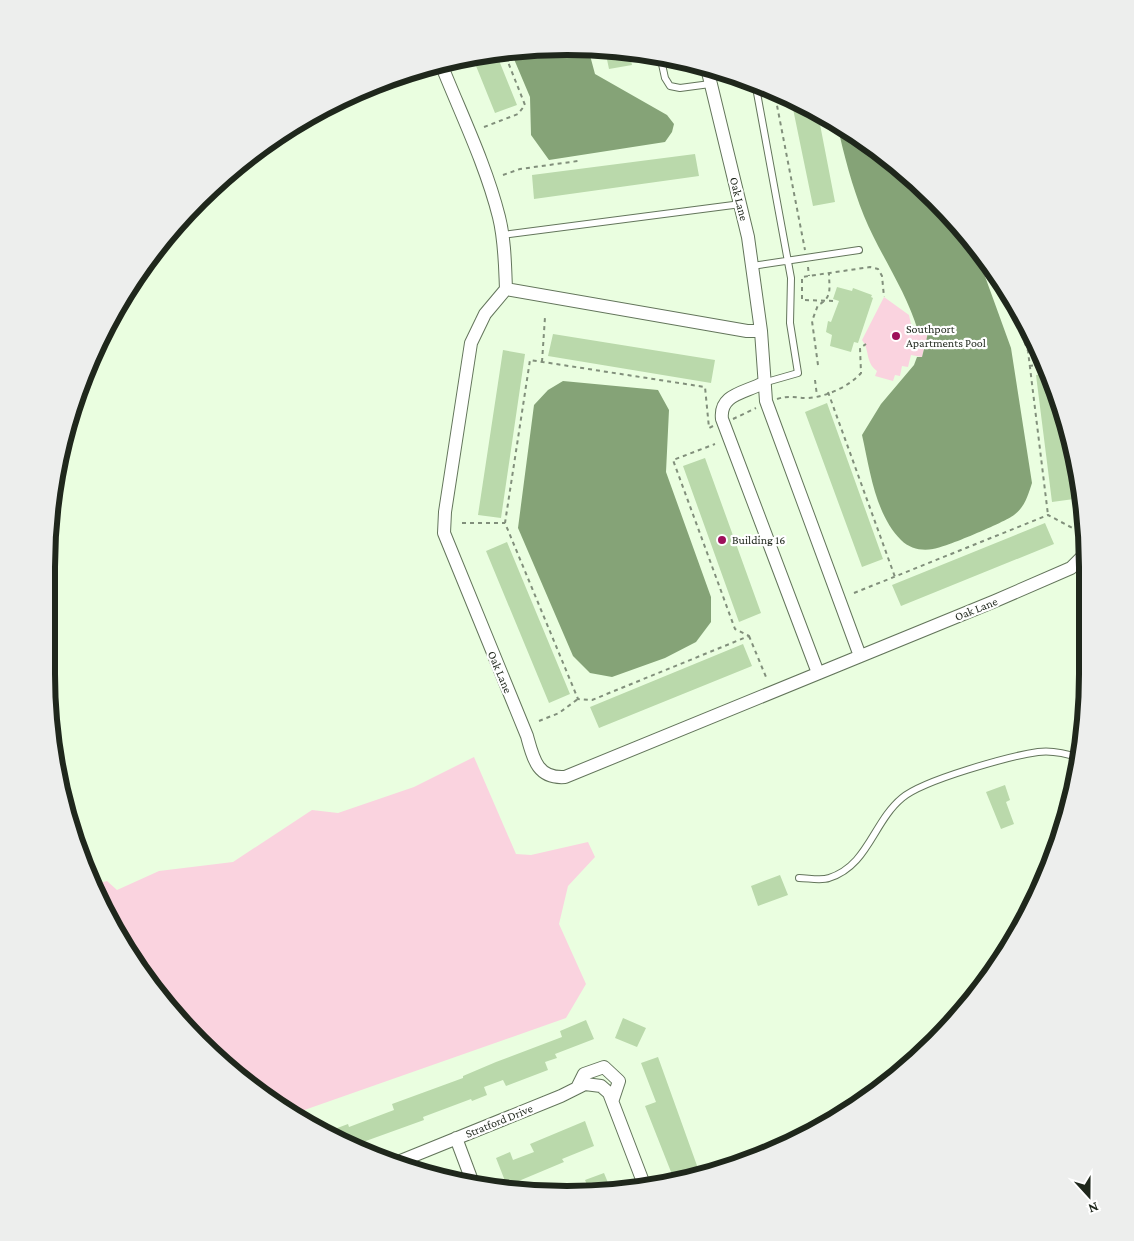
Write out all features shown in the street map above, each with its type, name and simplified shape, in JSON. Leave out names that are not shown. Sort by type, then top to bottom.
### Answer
[{"type":"street","points":[[443,70],[491,192],[502,234],[506,290],[747,331],[761,331]]},
{"type":"street","name":"Oak Lane","points":[[708,75],[741,204],[752,266],[761,331],[763,383],[766,401],[860,656]]},
{"type":"street","name":"Oak Lane","points":[[506,290],[485,314],[470,343],[444,533],[528,736],[535,764],[547,775],[556,778],[565,777],[1071,568],[1079,560]]},
{"type":"street","points":[[763,383],[727,400],[722,406],[722,419],[818,672]]},
{"type":"street","points":[[578,1086],[584,1074],[604,1066],[619,1081],[613,1099],[617,1118],[642,1180]]},
{"type":"street","name":"Stratford Drive","points":[[404,1160],[561,1096],[578,1086],[593,1084],[601,1086],[613,1099]]},
{"type":"street","points":[[456,1138],[470,1177]]},
{"type":"lane","points":[[662,64],[665,78],[670,86],[680,88],[710,84]]},
{"type":"lane","points":[[757,92],[791,278],[790,323],[798,373],[763,383]]},
{"type":"lane","points":[[502,234],[741,204]]},
{"type":"lane","points":[[752,266],[859,250]]},
{"type":"lane","points":[[799,878],[828,878],[850,868],[864,852],[889,811],[902,797],[923,786],[1004,759],[1040,751],[1072,755]]},
{"type":"path","points":[[484,127],[518,114],[525,105],[507,58]]},
{"type":"path","points":[[776,100],[805,250]]},
{"type":"path","points":[[503,175],[520,169],[578,161]]},
{"type":"path","points":[[808,267],[809,276]]},
{"type":"path","points":[[833,301],[802,300],[802,277],[870,267],[878,269],[882,276],[884,297]]},
{"type":"path","points":[[818,365],[812,321],[818,305],[826,301],[830,296],[829,273]]},
{"type":"path","points":[[542,362],[545,318]]},
{"type":"path","points":[[1019,327],[1028,351],[1048,515]]},
{"type":"path","points":[[773,401],[791,395],[808,398],[817,396],[856,379],[861,373],[860,348],[866,344]]},
{"type":"path","points":[[578,700],[505,523],[530,360],[705,387],[709,428]]},
{"type":"path","points":[[1029,366],[1037,365]]},
{"type":"path","points":[[814,380],[817,396]]},
{"type":"path","points":[[828,392],[895,577]]},
{"type":"path","points":[[732,419],[761,406]]},
{"type":"path","points":[[715,444],[673,460],[735,629],[749,636],[766,677]]},
{"type":"path","points":[[1048,515],[1078,531]]},
{"type":"path","points":[[854,593],[1048,515]]},
{"type":"path","points":[[462,523],[505,523]]},
{"type":"path","points":[[539,721],[559,712],[578,700],[592,700],[749,636]]},
{"type":"shaded area","points":[[590,56],[595,74],[667,115],[674,124],[672,132],[665,142],[549,160],[531,135],[530,97],[513,58]]},
{"type":"shaded area","points":[[840,134],[879,161],[905,182],[952,229],[973,255],[982,267],[1011,348],[1032,483],[1029,492],[1023,505],[1014,515],[987,529],[939,548],[929,550],[916,549],[901,540],[885,518],[871,477],[862,435],[881,404],[914,365],[917,357],[922,357],[928,333],[918,331],[907,301],[864,216]]},
{"type":"shaded area","name":"Southport Apartments Pool","points":[[884,297],[909,315],[912,329],[928,333],[922,357],[911,355],[908,367],[902,366],[900,376],[895,375],[893,381],[875,376],[877,371],[869,360],[862,340]]},
{"type":"shaded area","points":[[563,381],[658,390],[669,410],[666,472],[711,597],[711,622],[696,642],[665,658],[612,677],[590,673],[573,656],[518,528],[534,405],[548,390]]},
{"type":"shaded area","points":[[474,757],[516,854],[531,855],[588,842],[595,857],[568,886],[559,924],[586,984],[566,1018],[301,1111],[255,1080],[229,1059],[182,1012],[141,958],[124,930],[100,883],[107,881],[117,890],[159,871],[233,862],[312,810],[338,813],[414,787]]},
{"type":"building","points":[[606,57],[631,59],[632,65],[609,69]]},
{"type":"building","points":[[499,59],[517,105],[495,113],[475,64]]},
{"type":"building","points":[[793,108],[820,122],[835,202],[813,206]]},
{"type":"building","points":[[695,154],[699,176],[534,199],[532,175]]},
{"type":"building","points":[[837,287],[852,291],[853,288],[872,295],[871,297],[873,298],[858,343],[854,342],[851,352],[830,346],[832,335],[826,332],[828,321],[831,322],[839,301],[833,299]]},
{"type":"building","points":[[553,334],[715,360],[711,383],[548,356]]},
{"type":"building","points":[[503,350],[525,354],[501,518],[478,515]]},
{"type":"building","points":[[1041,374],[1062,434],[1074,499],[1052,502],[1036,375]]},
{"type":"building","points":[[827,403],[883,559],[862,567],[805,412]]},
{"type":"building","name":"Building 16","points":[[705,458],[761,613],[739,622],[683,466]]},
{"type":"building","points":[[1045,523],[1054,544],[901,606],[892,585]]},
{"type":"building","points":[[507,542],[570,694],[549,703],[486,551]]},
{"type":"building","points":[[743,644],[752,666],[599,728],[590,707]]},
{"type":"building","points":[[1005,785],[1010,800],[1006,802],[1014,824],[1001,829],[986,792]]},
{"type":"building","points":[[780,875],[788,895],[758,906],[751,886]]},
{"type":"building","points":[[623,1018],[646,1028],[637,1047],[615,1038]]},
{"type":"building","points":[[586,1020],[594,1039],[555,1054],[557,1058],[545,1062],[548,1070],[506,1086],[503,1080],[484,1087],[487,1095],[423,1117],[424,1120],[362,1143],[334,1129],[348,1124],[349,1127],[394,1110],[392,1104],[463,1078],[463,1076],[496,1062],[562,1037],[560,1031]]},
{"type":"building","points":[[658,1057],[698,1169],[672,1175],[645,1106],[656,1102],[641,1063]]},
{"type":"building","points":[[585,1121],[594,1146],[562,1159],[564,1162],[514,1183],[506,1182],[496,1158],[510,1152],[513,1160],[534,1152],[530,1144]]},
{"type":"building","points":[[604,1173],[609,1184],[587,1185],[585,1180]]},
{"type":"place","name":"Southport Apartments Pool","points":[[896,336]]},
{"type":"place","name":"Building 16","points":[[722,540]]}]
